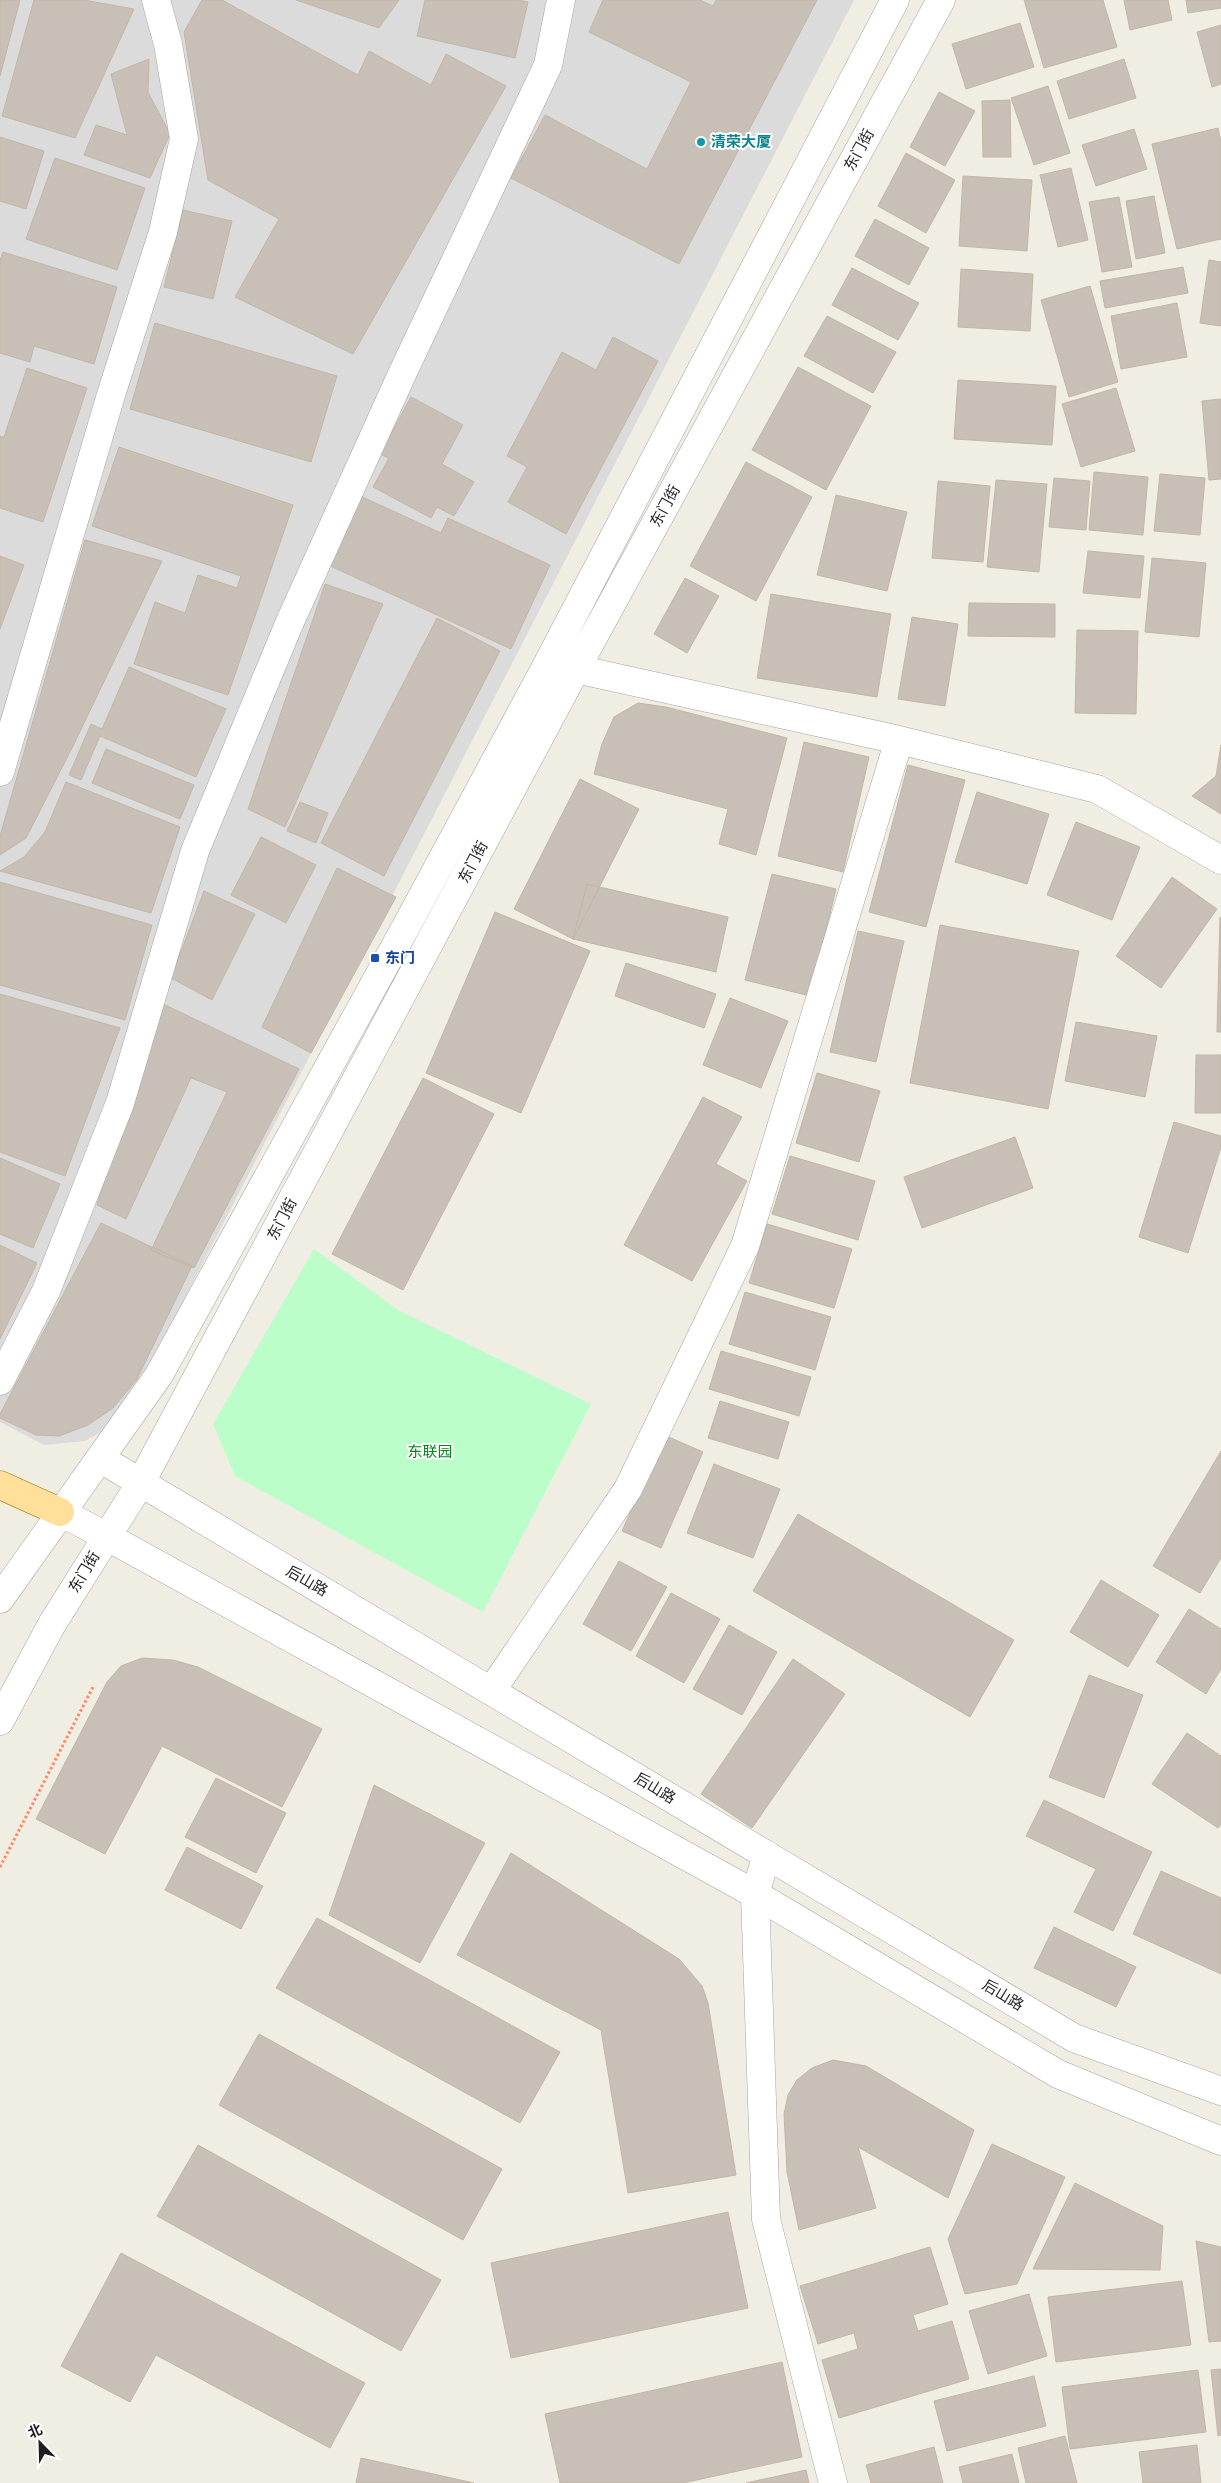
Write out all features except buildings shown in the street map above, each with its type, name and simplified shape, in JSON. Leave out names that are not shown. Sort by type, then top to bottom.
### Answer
[{"type":"main road","points":[[0,1485],[60,1512]]},
{"type":"street","points":[[0,772],[110,398],[163,232],[184,139],[168,44],[156,0]]},
{"type":"street","points":[[0,1381],[46,1291],[120,1103],[195,851],[289,624],[403,372],[548,65],[561,0]]},
{"type":"street","name":"东门街","points":[[0,1599],[159,1375],[413,915],[547,665],[895,0]]},
{"type":"street","name":"东门街","points":[[0,1721],[52,1624],[140,1484],[576,669],[941,0]]},
{"type":"street","points":[[547,665],[576,669],[899,740],[1097,789],[1221,860]]},
{"type":"street","points":[[492,1690],[628,1489],[744,1246],[899,740]]},
{"type":"street","name":"后山路","points":[[101,1459],[140,1484],[492,1690],[1074,2038],[1221,2091]]},
{"type":"street","points":[[60,1512],[755,1894],[1058,2074],[1221,2141]]},
{"type":"street","points":[[767,1855],[755,1894],[766,2219],[832,2483]]},
{"type":"path","points":[[0,1867],[94,1685]]},
{"type":"shaded area","points":[[0,0],[854,0],[122,1420],[85,1441],[44,1445],[0,1422]]},
{"type":"green space","name":"东联园","points":[[314,1249],[398,1310],[591,1404],[483,1612],[235,1476],[213,1424]]},
{"type":"place","name":"清荣大厦","points":[[701,142]]},
{"type":"place","name":"东门","points":[[375,958]]}]
